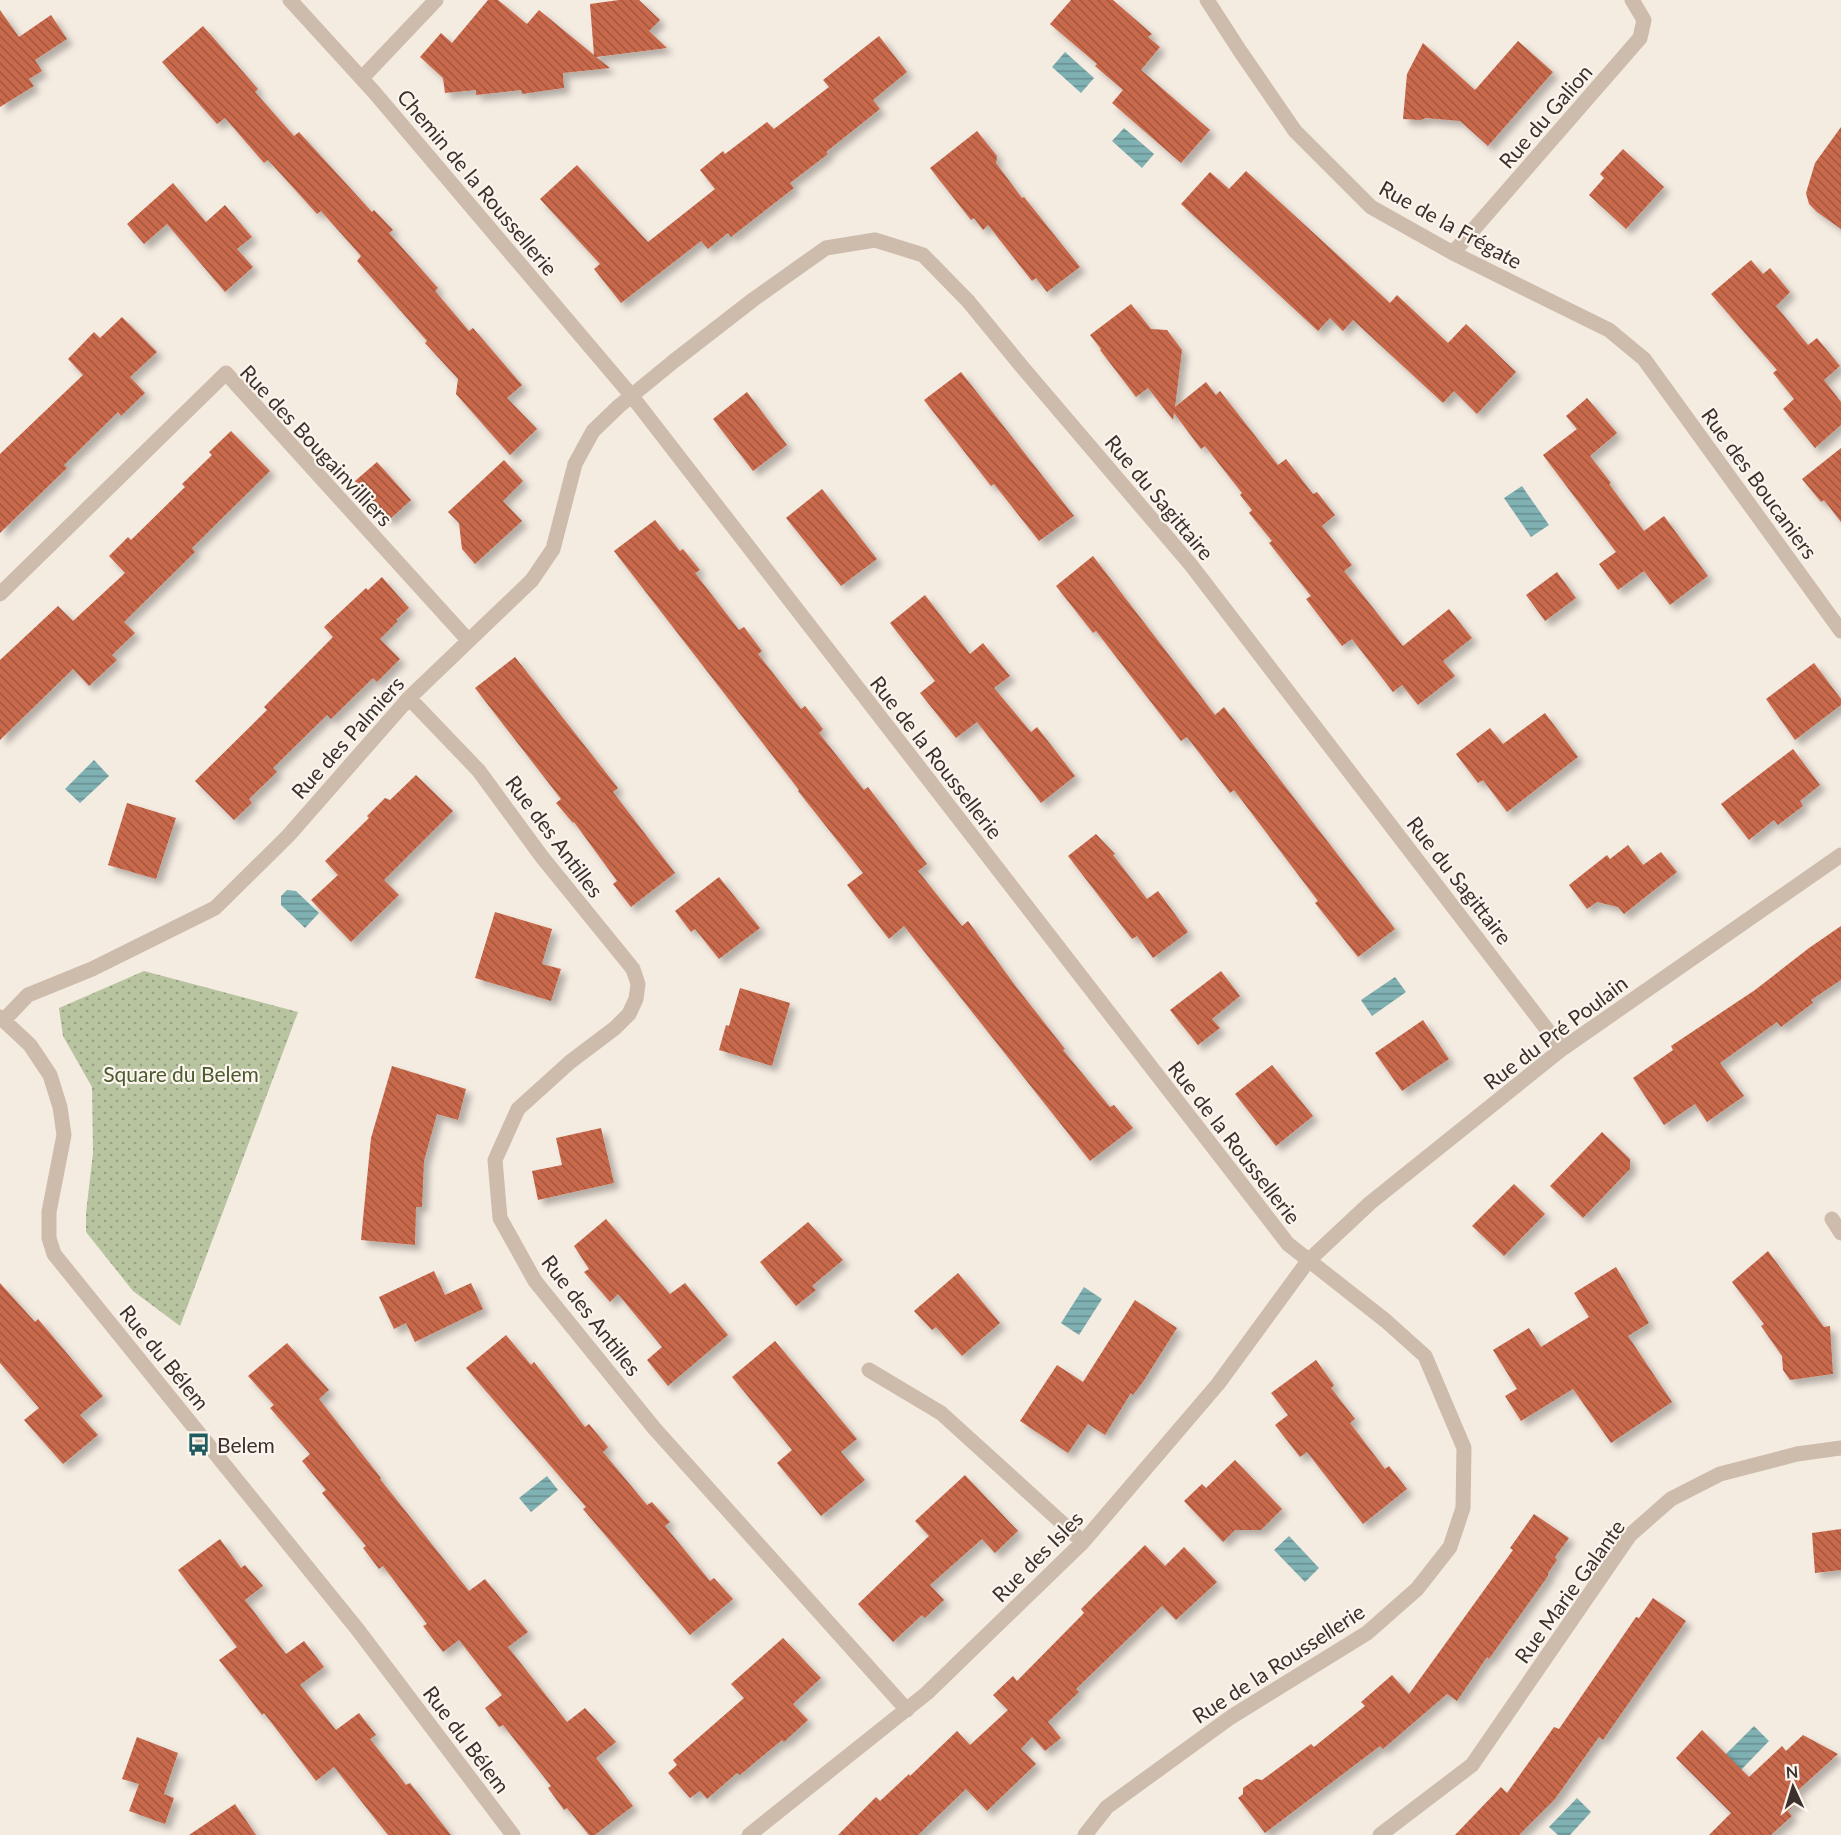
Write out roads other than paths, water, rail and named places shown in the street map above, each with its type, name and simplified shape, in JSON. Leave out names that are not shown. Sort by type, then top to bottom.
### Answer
[{"type":"street","name":"Chemin de la Roussellerie","points":[[290,0],[362,78],[631,395]]},
{"type":"street","points":[[362,78],[436,0]]},
{"type":"street","name":"Rue de la Frégate","points":[[1207,0],[1295,130],[1371,207],[1453,253],[1609,330],[1644,359]]},
{"type":"street","name":"Rue du Galion","points":[[1453,253],[1641,38],[1644,20],[1632,0]]},
{"type":"street","name":"Rue du Sagittaire","points":[[631,395],[754,299],[826,248],[875,240],[922,255],[968,301],[1191,565],[1562,1049]]},
{"type":"street","name":"Rue des Boucaniers","points":[[1644,359],[1841,631]]},
{"type":"street","name":"Rue des Bougainvilliers","points":[[0,594],[226,373],[468,640]]},
{"type":"street","name":"Rue des Palmiers","points":[[2,1018],[28,995],[92,969],[215,908],[288,836],[409,698],[532,580],[553,549],[575,464],[588,439],[593,431],[631,395]]},
{"type":"street","name":"Rue de la Roussellerie","points":[[631,395],[1288,1244],[1386,1321],[1425,1356],[1464,1448],[1462,1508],[1450,1547],[1417,1589],[1367,1633],[1231,1717],[1107,1807],[1085,1835]]},
{"type":"street","name":"Rue des Antilles","points":[[409,698],[479,771],[542,857],[633,969],[638,984],[636,999],[629,1014],[615,1028],[570,1062],[518,1109],[495,1160],[500,1218],[535,1281],[654,1428],[907,1710]]},
{"type":"street","name":"Rue du Pré Poulain","points":[[1308,1261],[1370,1203],[1562,1049],[1841,855]]},
{"type":"street","name":"Rue du Bélem","points":[[2,1018],[30,1045],[50,1075],[60,1107],[64,1135],[50,1212],[48,1238],[54,1254],[358,1630],[513,1835]]},
{"type":"street","points":[[1832,1219],[1841,1233]]},
{"type":"street","name":"Rue des Isles","points":[[749,1835],[927,1693],[1083,1542],[1218,1384],[1308,1261]]},
{"type":"street","points":[[869,1370],[941,1413],[1083,1542]]},
{"type":"street","name":"Rue Marie Galante","points":[[1380,1835],[1472,1765],[1630,1535],[1671,1499],[1720,1474],[1797,1454],[1841,1448]]},
{"type":"water","points":[[1065,52],[1094,78],[1081,93],[1052,67]]},
{"type":"water","points":[[1124,128],[1154,154],[1142,168],[1112,141]]},
{"type":"water","points":[[1522,486],[1549,525],[1531,537],[1504,498]]},
{"type":"water","points":[[94,760],[109,776],[80,803],[65,789]]},
{"type":"water","points":[[287,890],[296,891],[319,913],[305,928],[281,905],[281,896]]},
{"type":"water","points":[[1395,977],[1406,992],[1372,1016],[1361,1000]]},
{"type":"water","points":[[1084,1287],[1102,1299],[1079,1335],[1061,1323]]},
{"type":"water","points":[[547,1476],[558,1490],[531,1512],[519,1498]]},
{"type":"water","points":[[1289,1536],[1319,1568],[1305,1582],[1274,1550]]},
{"type":"water","points":[[1754,1726],[1769,1741],[1741,1770],[1725,1755]]},
{"type":"water","points":[[1577,1798],[1591,1812],[1570,1835],[1558,1835],[1549,1827]]},
{"type":"place","name":"Belem","points":[[199,1444]]},
{"type":"park label","name":"Square du Belem","points":[[181,1073]]}]
